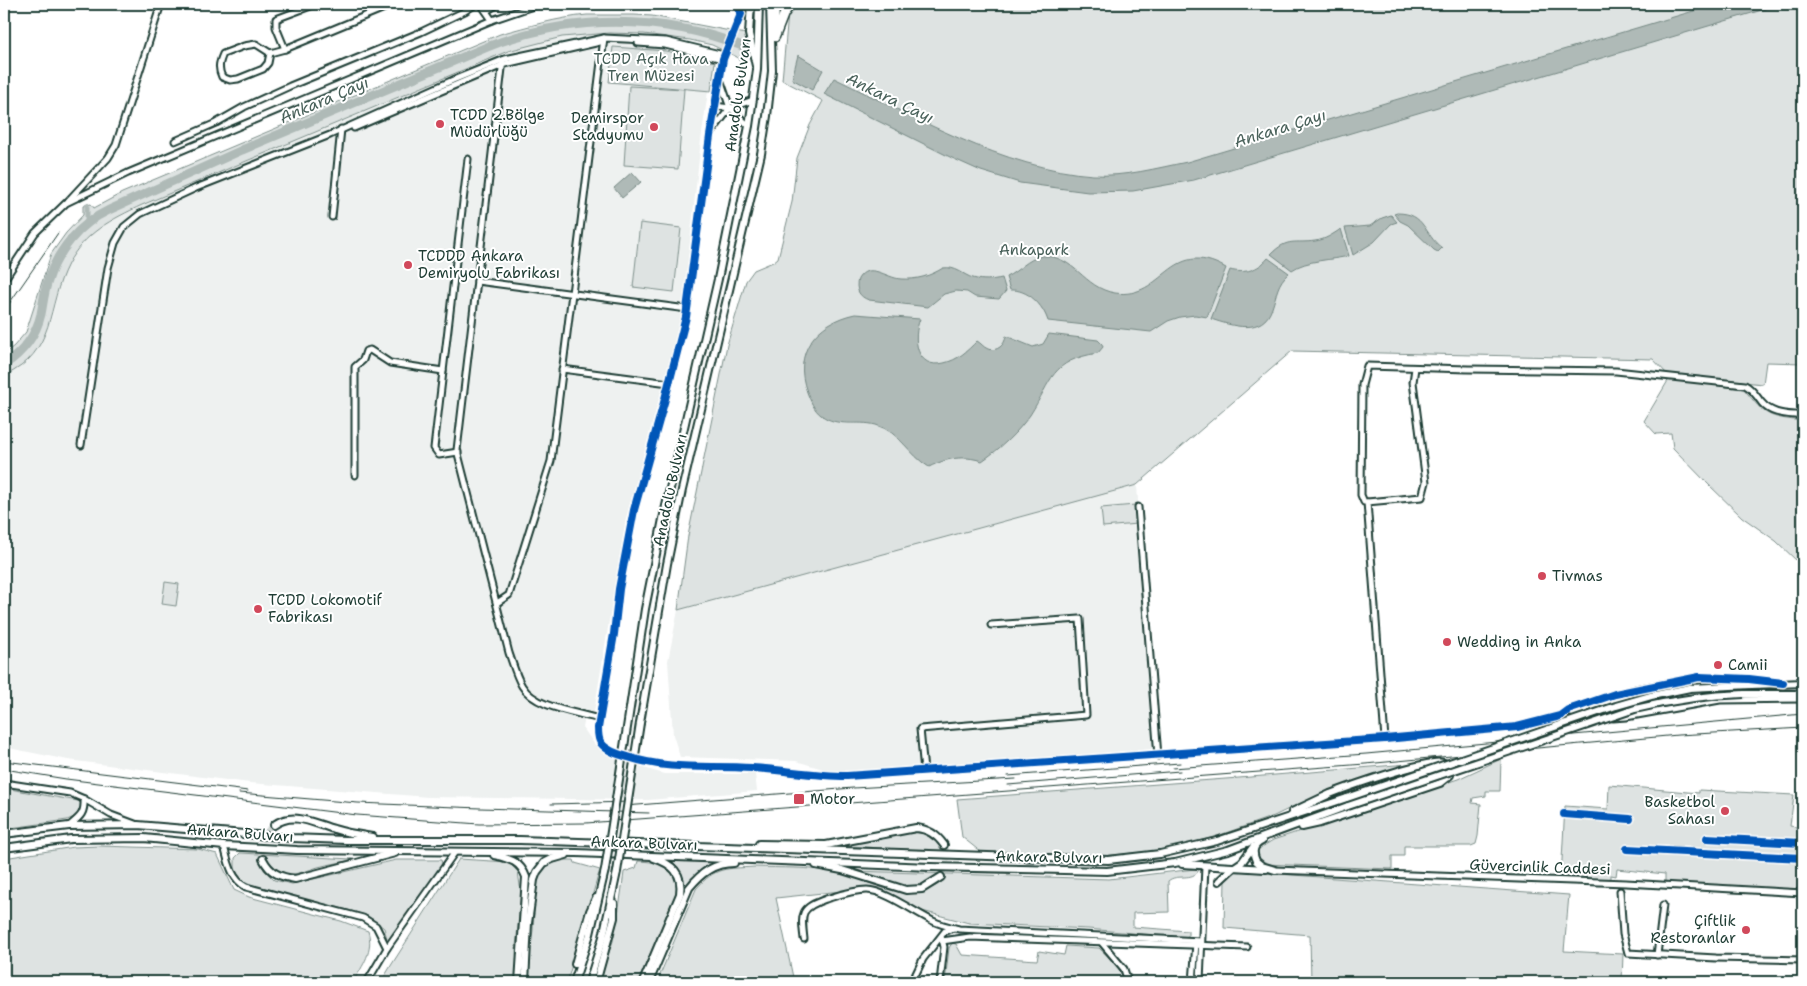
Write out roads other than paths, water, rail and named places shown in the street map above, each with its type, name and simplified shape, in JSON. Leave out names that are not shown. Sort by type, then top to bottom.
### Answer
[{"type":"highway","points":[[773,37],[791,4]]},
{"type":"main road","name":"Anadolu Bulvarı","points":[[572,982],[590,911],[601,888],[645,609],[663,519],[718,278],[749,126],[757,70],[759,4]]},
{"type":"main road","name":"Anadolu Bulvarı","points":[[589,982],[603,937],[617,872],[667,564],[682,490],[768,116],[773,37],[770,4]]},
{"type":"main road","points":[[773,37],[776,4]]},
{"type":"main road","points":[[750,5],[749,34],[757,70]]},
{"type":"main road","name":"Ankara Bulvarı","points":[[4,834],[69,826],[138,825],[291,838],[520,840],[1108,860],[1160,854],[1217,841],[1616,706],[1651,696],[1690,688],[1803,684]]},
{"type":"main road","name":"Ankara Bulvarı","points":[[4,848],[70,839],[144,838],[224,846],[297,850],[577,852],[1107,871],[1175,863],[1228,850],[1348,806],[1635,709],[1701,696],[1803,694]]},
{"type":"main road","name":"Ankara Bulvarı","points":[[1267,824],[1331,794],[1415,766],[1432,762],[1444,762],[1449,765],[1451,770],[1450,775],[1440,783],[1320,823],[1279,832]]},
{"type":"main road","points":[[274,825],[280,820],[294,818],[373,837],[414,840]]},
{"type":"main road","points":[[734,847],[760,844],[826,845],[916,828],[931,832],[944,845]]},
{"type":"main road","points":[[1219,881],[1242,862],[1254,846],[1279,832]]},
{"type":"main road","points":[[1259,842],[1253,851],[1256,861],[1262,866],[1275,870]]},
{"type":"main road","points":[[263,859],[270,870],[286,878],[295,879],[405,851]]},
{"type":"main road","points":[[483,852],[514,860],[520,864],[526,877],[519,982]]},
{"type":"main road","points":[[525,982],[528,923],[535,876],[541,866],[548,860],[577,852]]},
{"type":"main road","points":[[643,855],[668,864],[678,873],[681,883],[680,894],[643,982]]},
{"type":"main road","points":[[649,982],[684,898],[690,888],[702,874],[722,863],[775,864],[790,860],[842,870],[906,890],[922,889],[941,877]]},
{"type":"main road","points":[[1175,863],[1275,870]]},
{"type":"main road","points":[[598,982],[614,918],[613,893]]},
{"type":"street","points":[[4,280],[35,233],[66,204],[108,158],[116,145],[161,4]]},
{"type":"street","points":[[285,49],[276,27],[276,20],[316,4]]},
{"type":"street","points":[[270,53],[268,62],[263,70],[238,79],[230,80],[222,77],[219,65],[223,54],[244,46],[256,44],[270,53],[285,49],[394,4]]},
{"type":"street","points":[[174,141],[216,123],[244,107],[290,86],[421,32],[465,12],[476,4]]},
{"type":"street","points":[[481,4],[492,20]]},
{"type":"street","points":[[486,11],[498,4]]},
{"type":"street","points":[[66,204],[128,173],[492,20],[539,4]]},
{"type":"street","points":[[738,4],[741,14],[724,55],[715,106],[687,309],[634,510],[619,589],[614,634],[599,719],[598,736],[600,742],[615,753],[642,762],[666,766],[751,768],[840,776],[1158,756],[1385,739],[1517,727],[1560,716]]},
{"type":"street","points":[[81,445],[108,268],[115,243],[124,227],[140,214],[196,188],[342,131],[503,63],[604,40],[665,44],[724,55]]},
{"type":"street","points":[[497,603],[508,595],[550,461],[604,40]]},
{"type":"street","points":[[503,63],[458,452],[509,653],[521,686],[529,695],[548,705],[599,719]]},
{"type":"street","points":[[720,78],[730,108],[749,126]]},
{"type":"street","points":[[715,106],[730,108],[753,100]]},
{"type":"street","points":[[710,136],[730,108]]},
{"type":"street","points":[[332,217],[342,131]]},
{"type":"street","points":[[458,452],[439,455],[434,448],[468,159]]},
{"type":"street","points":[[477,281],[687,309]]},
{"type":"street","points":[[355,475],[355,367],[363,360],[366,352],[370,350],[390,363],[443,371]]},
{"type":"street","points":[[1415,368],[1412,382],[1426,482],[1425,492],[1422,497],[1364,502],[1361,494],[1362,385],[1368,366],[1616,371],[1745,385],[1751,388],[1768,409],[1777,413],[1803,416]]},
{"type":"street","points":[[562,370],[669,383]]},
{"type":"street","points":[[1367,502],[1385,739]]},
{"type":"street","points":[[1138,507],[1158,756]]},
{"type":"street","points":[[924,771],[920,729],[1086,716],[1080,619],[991,625]]},
{"type":"street","points":[[1556,721],[1568,710],[1615,694],[1699,677],[1749,679],[1783,684]]},
{"type":"street","points":[[1546,719],[1556,721],[1626,717],[1720,700],[1803,699]]},
{"type":"street","points":[[4,783],[70,793],[110,815],[138,825]]},
{"type":"street","points":[[69,826],[80,816],[84,808],[84,799]]},
{"type":"street","points":[[224,846],[230,868],[240,884],[363,918],[376,926],[387,948]]},
{"type":"street","points":[[367,982],[387,948],[455,852]]},
{"type":"street","points":[[1193,982],[1205,866]]},
{"type":"street","name":"Güvercinlik Caddesi","points":[[1275,870],[1626,883],[1803,893]]},
{"type":"street","points":[[804,939],[802,917],[804,910],[812,904],[844,893],[868,890],[880,893],[934,922],[954,928],[1247,947]]},
{"type":"street","name":"Güvercinlik Caddesi","points":[[1620,891],[1623,934],[1628,953],[1803,960]]},
{"type":"street","points":[[1657,955],[1662,905]]},
{"type":"street","points":[[912,982],[923,959],[942,939],[945,931],[954,928]]},
{"type":"street","points":[[942,939],[970,937],[1102,943],[1198,944]]},
{"type":"street","points":[[940,982],[944,957],[942,939]]},
{"type":"street","points":[[1102,943],[1124,969],[1128,982]]},
{"type":"street","points":[[1198,944],[1200,982]]},
{"type":"waterway","name":"Ankara Çayı","points":[[4,365],[17,355],[36,330],[51,272],[63,250],[79,231],[109,210],[242,150],[487,47],[551,28],[616,22],[649,24],[681,28],[745,47]]},
{"type":"waterway","points":[[87,205],[87,223]]},
{"type":"tunnel","points":[[263,859],[262,840],[274,825]]},
{"type":"tunnel","points":[[941,877],[947,858],[944,845]]},
{"type":"railway","points":[[4,311],[58,233]]},
{"type":"railway","points":[[1173,768],[1366,754],[1803,714]]},
{"type":"railway","points":[[4,769],[66,779],[357,815],[479,824],[586,823],[1365,764],[1678,735],[1803,728]]},
{"type":"railway","points":[[4,761],[248,791]]},
{"type":"railway","points":[[1008,776],[1180,763]]},
{"type":"railway","points":[[1008,785],[1180,771]]},
{"type":"railway","points":[[625,806],[853,788],[1016,779]]},
{"type":"railway","points":[[239,793],[358,803],[649,813]]},
{"type":"railway","points":[[551,804],[631,802]]},
{"type":"place","name":"TCDD 2.Bölge Müdürlüğü","points":[[440,124]]},
{"type":"place","name":"Demirspor Stadyumu","points":[[654,127]]},
{"type":"place","name":"TCDDD Ankara Demiryolu Fabrikası","points":[[408,265]]},
{"type":"place","name":"Tivmas","points":[[1542,576]]},
{"type":"place","name":"TCDD Lokomotif Fabrikası","points":[[258,609]]},
{"type":"place","name":"Wedding in Anka","points":[[1447,642]]},
{"type":"place","name":"Camii","points":[[1718,665]]},
{"type":"place","name":"Motor","points":[[799,799]]},
{"type":"place","name":"Basketbol Sahası","points":[[1725,811]]},
{"type":"place","name":"Çiftlik Restoranlar","points":[[1746,930]]},
{"type":"park label","name":"TCDD Açık Hava Tren Müzesi","points":[[651,68]]},
{"type":"park label","name":"Ankapark","points":[[1034,250]]}]
